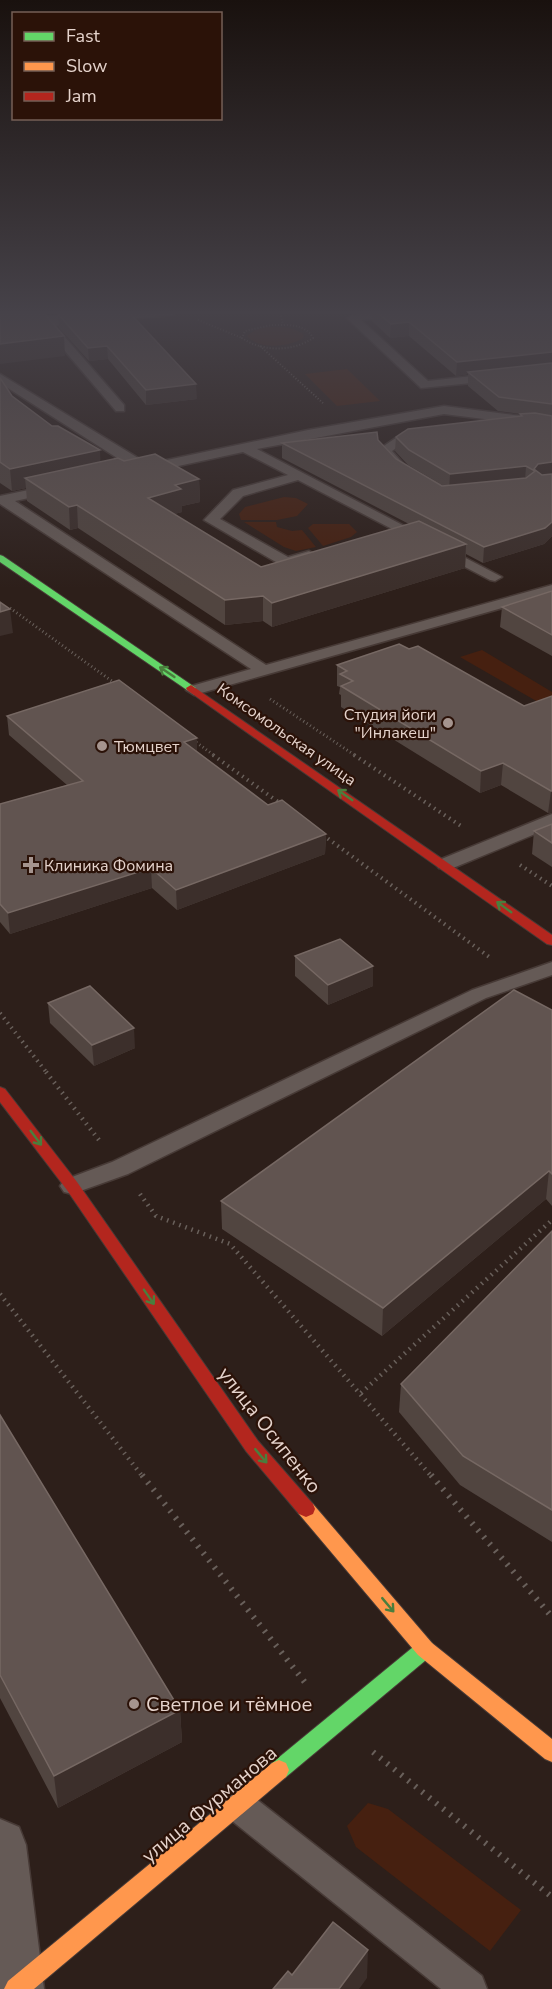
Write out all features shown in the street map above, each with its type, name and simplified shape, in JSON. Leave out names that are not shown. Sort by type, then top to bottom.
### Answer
[{"type":"main road","name":"Комсомольская улица","points":[[0,558],[446,864],[552,941]]},
{"type":"main road","name":"улица Осипенко","points":[[0,1092],[72,1186],[252,1446],[425,1648],[552,1752]]},
{"type":"main road","name":"улица Фурманова","points":[[16,1989],[338,1723],[425,1648]]},
{"type":"street","points":[[0,1845],[16,1989]]},
{"type":"lane","points":[[40,403],[146,469]]},
{"type":"lane","points":[[115,403],[120,408]]},
{"type":"lane","points":[[444,403],[444,410]]},
{"type":"lane","points":[[124,474],[349,427],[444,410],[539,422],[476,428]]},
{"type":"lane","points":[[411,475],[402,470],[384,450],[407,436],[430,433]]},
{"type":"lane","points":[[246,448],[495,577]]},
{"type":"lane","points":[[298,476],[238,493],[211,520],[286,562],[320,552]]},
{"type":"lane","points":[[2,499],[69,485]]},
{"type":"lane","points":[[2,499],[262,669]]},
{"type":"lane","points":[[376,534],[399,527]]},
{"type":"lane","points":[[194,690],[552,589]]},
{"type":"lane","points":[[446,864],[552,820]]},
{"type":"lane","points":[[72,1186],[120,1168],[480,994],[518,978],[552,968]]},
{"type":"lane","points":[[238,1805],[469,1989]]},
{"type":"path","points":[[322,403],[349,427]]},
{"type":"path","points":[[10,607],[124,690]]},
{"type":"path","points":[[192,739],[288,809]]},
{"type":"path","points":[[317,830],[518,978]]},
{"type":"path","points":[[0,1013],[156,1216],[230,1244],[552,1617]]},
{"type":"path","points":[[361,1393],[552,1220]]},
{"type":"path","points":[[0,1294],[338,1723],[552,1897]]},
{"type":"shaded area","points":[[334,403],[364,403],[337,406]]},
{"type":"shaded area","points":[[284,497],[296,498],[308,504],[297,516],[277,520],[241,520],[239,514],[245,507]]},
{"type":"shaded area","points":[[244,522],[276,522],[277,527],[292,531],[302,530],[316,547],[296,551],[284,547]]},
{"type":"shaded area","points":[[313,524],[349,524],[357,532],[351,537],[323,546],[308,528]]},
{"type":"shaded area","points":[[482,650],[552,692],[552,710],[460,657]]},
{"type":"shaded area","points":[[368,1803],[388,1809],[521,1910],[490,1951],[356,1847],[347,1826]]},
{"type":"building","points":[[0,403],[21,403],[52,426],[58,426],[100,450],[10,469],[0,462]]},
{"type":"building","points":[[535,413],[552,416],[552,462],[538,464],[534,469],[542,475],[552,474],[552,522],[545,528],[484,547],[282,443],[377,432],[378,440],[396,459],[442,486],[526,478],[535,471],[526,466],[450,474],[409,450],[396,437],[408,429]]},
{"type":"building","points":[[155,454],[199,479],[175,485],[181,489],[148,498],[261,567],[419,521],[466,544],[272,603],[263,596],[225,600],[77,505],[69,507],[25,478],[118,458],[124,461]]},
{"type":"building","points":[[552,591],[552,635],[502,607]]},
{"type":"building","points":[[0,602],[10,609],[0,612]]},
{"type":"building","points":[[399,644],[409,649],[418,646],[524,706],[552,696],[552,791],[503,763],[481,771],[341,686],[353,681],[340,674],[347,671],[337,665]]},
{"type":"building","points":[[119,680],[197,738],[184,742],[268,805],[282,800],[326,834],[176,890],[151,868],[8,913],[0,904],[0,804],[83,781],[7,716]]},
{"type":"building","points":[[552,824],[552,843],[534,831]]},
{"type":"building","points":[[340,939],[373,966],[328,985],[295,956]]},
{"type":"building","points":[[90,986],[134,1028],[92,1045],[48,1003]]},
{"type":"building","points":[[514,990],[552,1010],[552,1174],[549,1171],[383,1308],[221,1201]]},
{"type":"building","points":[[552,1231],[552,1510],[463,1456],[401,1384]]},
{"type":"building","points":[[0,1415],[180,1710],[54,1776],[0,1675]]},
{"type":"building","points":[[333,1922],[368,1950],[339,1989],[273,1989],[288,1971],[292,1975]]},
{"type":"traffic: fast","points":[[0,558],[191,688]]},
{"type":"traffic: fast","points":[[279,1770],[425,1649]]},
{"type":"traffic: slow","points":[[306,1509],[425,1649],[552,1752]]},
{"type":"traffic: slow","points":[[16,1989],[279,1770]]},
{"type":"traffic: jam","points":[[191,688],[552,941]]},
{"type":"traffic: jam","points":[[0,1092],[72,1186],[252,1446],[306,1509]]},
{"type":"place","name":"Студия йоги \"Инлакеш\"","points":[[448,723]]},
{"type":"place","name":"Тюмцвет","points":[[102,746]]},
{"type":"place","name":"Клиника Фомина","points":[[31,865]]},
{"type":"place","name":"Светлое и тёмное","points":[[134,1704]]}]
